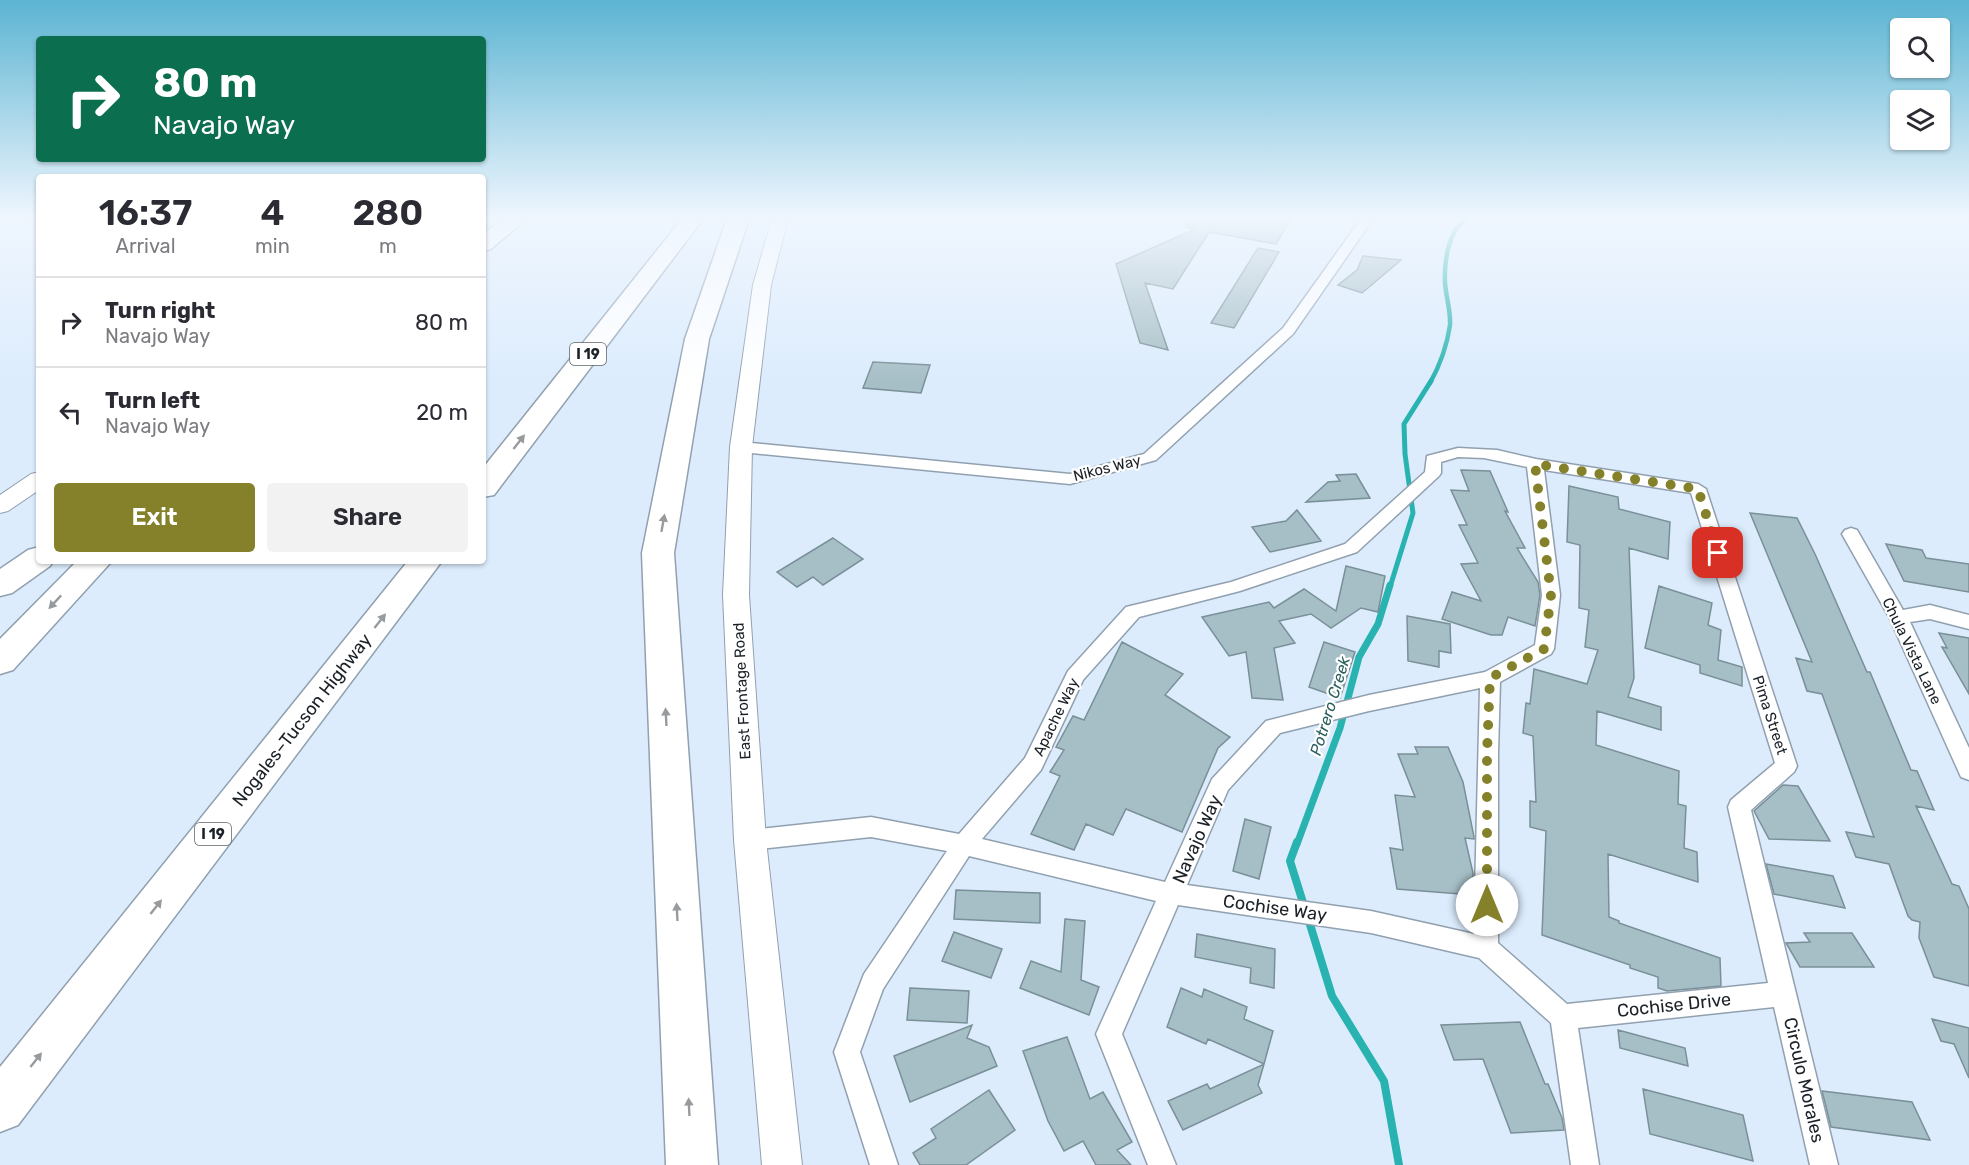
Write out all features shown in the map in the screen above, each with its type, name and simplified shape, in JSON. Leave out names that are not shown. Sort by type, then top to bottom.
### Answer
[{"type":"highway","name":"I 19","points":[[486,484],[651,273]]},
{"type":"highway","points":[[692,1165],[658,553],[697,339],[719,273]]},
{"type":"highway","points":[[0,585],[36,560]]},
{"type":"highway","points":[[0,661],[93,564]]},
{"type":"highway","name":"Nogales–Tucson Highway","points":[[0,1107],[424,564]]},
{"type":"street","name":"East Frontage Road","points":[[765,273],[741,447],[736,595],[750,840],[782,1165]]},
{"type":"street","name":"Nikos Way","points":[[741,447],[1070,478],[1150,457],[1288,331],[1329,273]]},
{"type":"street","name":"Apache Way","points":[[884,1165],[847,1052],[873,983],[964,845],[1033,764],[1074,676],[1133,612],[1234,586],[1350,548],[1432,473],[1432,459],[1446,453],[1468,451],[1514,458],[1535,464]]},
{"type":"street","name":"Pima Street","points":[[1535,464],[1698,489],[1786,766],[1740,807],[1784,994]]},
{"type":"street","name":"Navajo Way","points":[[1162,1165],[1109,1034],[1220,785],[1273,727],[1490,678],[1544,649],[1551,595],[1535,464]]},
{"type":"street","points":[[0,506],[36,481]]},
{"type":"street","name":"Chula Vista Lane","points":[[1851,534],[1898,617],[1969,771]]},
{"type":"street","points":[[1898,617],[1930,612],[1969,622]]},
{"type":"street","points":[[1486,948],[1487,753],[1490,678]]},
{"type":"street","name":"Cochise Way","points":[[750,840],[871,827],[964,845],[1173,894],[1371,922],[1486,948],[1563,1017]]},
{"type":"street","name":"Cochise Drive","points":[[1563,1017],[1784,994]]},
{"type":"street","name":"Circulo Morales","points":[[1784,994],[1824,1165]]},
{"type":"street","points":[[1563,1017],[1585,1165]]},
{"type":"building","points":[[1119,273],[1183,273],[1173,289],[1145,283],[1168,350],[1140,343]]},
{"type":"building","points":[[1242,273],[1266,273],[1234,328],[1211,323]]},
{"type":"building","points":[[1353,273],[1385,273],[1362,293],[1338,285]]},
{"type":"building","points":[[873,362],[930,365],[921,393],[863,388]]},
{"type":"building","points":[[1461,470],[1490,471],[1508,512],[1505,511],[1525,548],[1517,548],[1538,582],[1540,595],[1535,626],[1508,617],[1502,635],[1491,635],[1442,619],[1452,592],[1481,601],[1461,564],[1478,563],[1459,525],[1467,525],[1451,490],[1469,491]]},
{"type":"building","points":[[1356,474],[1370,498],[1306,502],[1328,482],[1340,481],[1336,475]]},
{"type":"building","points":[[1569,486],[1618,497],[1619,509],[1670,522],[1668,559],[1629,548],[1634,678],[1628,697],[1661,707],[1661,730],[1597,711],[1596,745],[1679,771],[1678,804],[1686,806],[1684,848],[1697,852],[1698,882],[1608,854],[1609,917],[1619,923],[1720,958],[1721,986],[1667,991],[1658,988],[1658,977],[1542,935],[1546,831],[1530,827],[1530,801],[1536,802],[1533,736],[1523,733],[1526,703],[1530,704],[1534,669],[1587,684],[1598,650],[1585,647],[1589,610],[1579,608],[1580,545],[1567,542]]},
{"type":"building","points":[[1297,510],[1321,541],[1270,552],[1252,527],[1286,521]]},
{"type":"building","points":[[1750,513],[1797,518],[1867,672],[1870,672],[1911,770],[1917,771],[1934,810],[1916,806],[1952,884],[1959,886],[1969,909],[1969,986],[1934,977],[1919,938],[1920,922],[1908,916],[1889,864],[1856,857],[1846,832],[1874,837],[1822,694],[1807,691],[1796,658],[1812,662]]},
{"type":"building","points":[[833,538],[863,559],[823,585],[813,577],[797,587],[777,572]]},
{"type":"building","points":[[1886,544],[1922,550],[1926,558],[1969,564],[1969,592],[1904,581]]},
{"type":"building","points":[[1346,566],[1385,576],[1378,612],[1361,608],[1331,628],[1311,614],[1279,621],[1295,643],[1274,648],[1283,700],[1252,698],[1246,652],[1229,656],[1202,617],[1269,602],[1274,608],[1304,589],[1336,611]]},
{"type":"building","points":[[1659,586],[1712,603],[1708,625],[1721,630],[1718,660],[1742,667],[1742,686],[1700,673],[1700,665],[1645,648]]},
{"type":"building","points":[[1407,616],[1450,624],[1451,653],[1439,651],[1439,667],[1408,661]]},
{"type":"building","points":[[1939,633],[1969,638],[1969,694],[1942,647],[1947,648]]},
{"type":"building","points":[[1122,642],[1183,674],[1165,695],[1230,737],[1218,748],[1182,832],[1126,809],[1113,835],[1086,824],[1074,850],[1031,834],[1060,776],[1050,772],[1064,750],[1056,747],[1073,716],[1084,720]]},
{"type":"building","points":[[1324,642],[1355,652],[1340,698],[1309,687]]},
{"type":"building","points":[[1415,747],[1448,747],[1463,782],[1474,837],[1474,839],[1465,838],[1473,873],[1473,895],[1397,889],[1390,848],[1403,850],[1395,795],[1415,797],[1398,754],[1418,754]]},
{"type":"building","points":[[1783,785],[1798,786],[1830,841],[1769,839],[1754,811]]},
{"type":"building","points":[[1245,819],[1271,827],[1259,879],[1233,871]]},
{"type":"building","points":[[1766,864],[1833,876],[1845,908],[1774,894]]},
{"type":"building","points":[[956,890],[1040,893],[1040,923],[954,919]]},
{"type":"building","points":[[1065,919],[1085,921],[1081,980],[1099,987],[1089,1015],[1020,988],[1031,961],[1061,972]]},
{"type":"building","points":[[954,932],[1002,949],[991,978],[942,961]]},
{"type":"building","points":[[1804,933],[1852,933],[1874,967],[1800,967],[1786,943],[1810,942]]},
{"type":"building","points":[[1197,934],[1275,949],[1274,988],[1250,983],[1251,968],[1195,957]]},
{"type":"building","points":[[910,988],[969,991],[967,1023],[907,1020]]},
{"type":"building","points":[[1181,988],[1202,997],[1204,989],[1247,1007],[1244,1019],[1273,1031],[1264,1064],[1208,1039],[1206,1044],[1167,1027]]},
{"type":"building","points":[[1932,1019],[1969,1028],[1969,1078],[1954,1044],[1941,1041]]},
{"type":"building","points":[[1520,1022],[1545,1084],[1548,1084],[1562,1118],[1564,1130],[1511,1133],[1483,1059],[1454,1060],[1441,1025]]},
{"type":"building","points":[[972,1025],[967,1038],[989,1047],[997,1066],[910,1102],[894,1056]]},
{"type":"building","points":[[1618,1030],[1685,1048],[1688,1066],[1620,1048]]},
{"type":"building","points":[[1067,1037],[1090,1099],[1103,1092],[1132,1142],[1117,1150],[1131,1165],[1096,1165],[1083,1141],[1064,1151],[1048,1121],[1023,1051]]},
{"type":"building","points":[[1264,1064],[1258,1085],[1262,1093],[1183,1130],[1168,1101],[1207,1084],[1210,1089]]},
{"type":"building","points":[[1643,1089],[1743,1115],[1753,1161],[1650,1134]]},
{"type":"building","points":[[989,1090],[1015,1130],[966,1165],[920,1165],[913,1153],[936,1138],[931,1129]]},
{"type":"building","points":[[1822,1091],[1912,1102],[1930,1140],[1831,1127]]},
{"type":"waterway","name":"Potrero Creek","points":[[1431,381],[1443,355],[1450,325],[1445,273]]},
{"type":"waterway","name":"Potrero Creek","points":[[1390,587],[1413,513],[1405,454],[1404,424],[1431,381]]},
{"type":"waterway","name":"Potrero Creek","points":[[1297,844],[1340,728],[1359,657],[1378,624],[1390,585]]},
{"type":"waterway","name":"Potrero Creek","points":[[1297,842],[1290,861],[1305,909]]},
{"type":"waterway","name":"Potrero Creek","points":[[1308,918],[1332,996],[1384,1081],[1399,1165]]},
{"type":"route","points":[[1487,905],[1487,753],[1490,678],[1544,649],[1551,595],[1535,464],[1698,489],[1718,553]]}]
